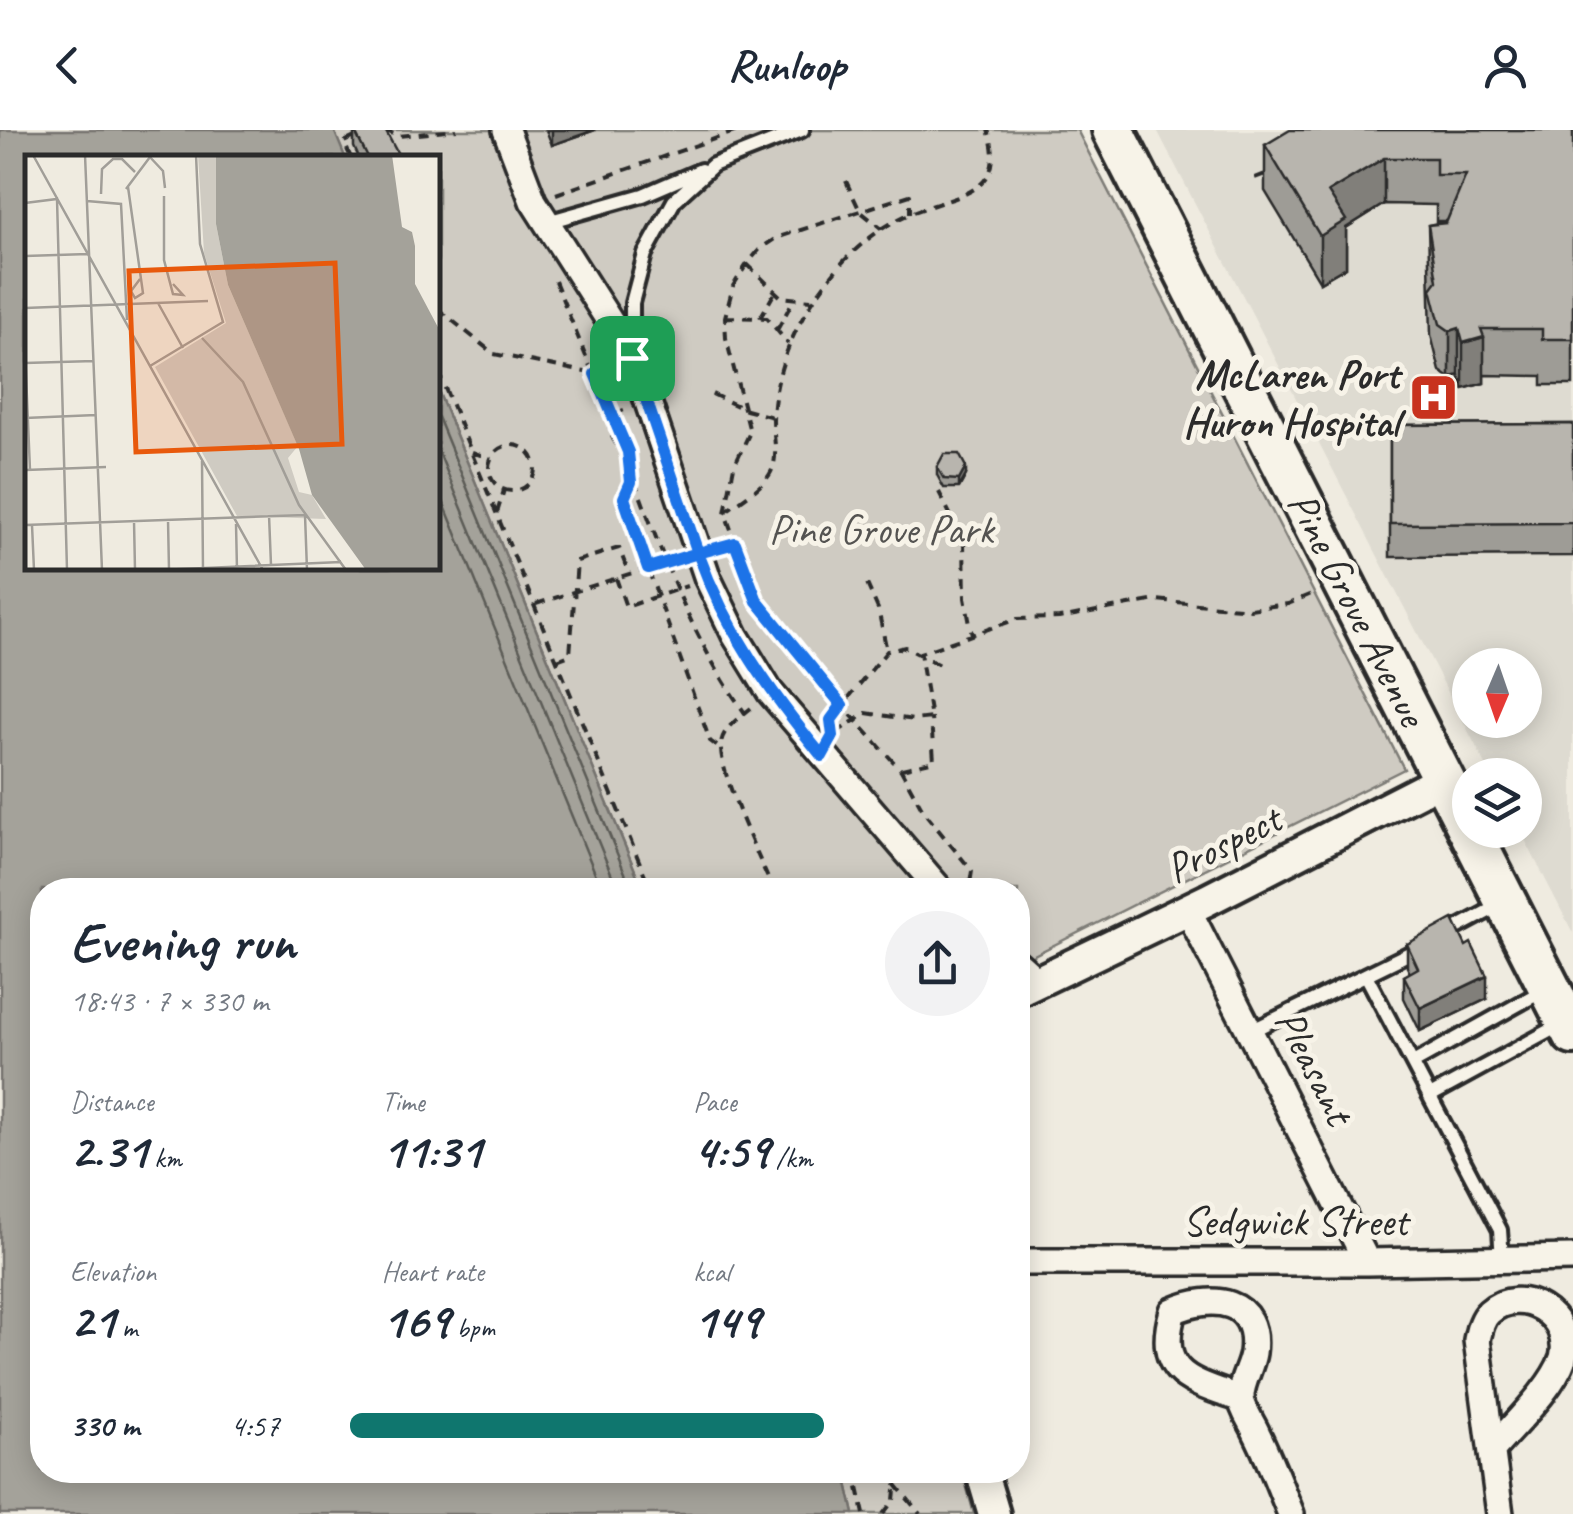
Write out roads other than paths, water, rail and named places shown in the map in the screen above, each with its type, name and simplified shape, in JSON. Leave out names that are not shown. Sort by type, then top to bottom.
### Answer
[{"type":"main road","name":"Pine Grove Avenue","points":[[1113,130],[1563,1014]]},
{"type":"street","points":[[506,130],[540,211],[632,358],[698,553],[735,636],[770,692],[930,878]]},
{"type":"street","name":"Prospect","points":[[1030,977],[1188,910],[1443,779]]},
{"type":"street","name":"Pleasant","points":[[1188,910],[1367,1262]]},
{"type":"street","name":"Sedgwick Street","points":[[1030,1262],[1573,1258]]},
{"type":"street","points":[[1492,1450],[1552,1378],[1564,1357],[1562,1324],[1551,1310],[1538,1304],[1504,1304],[1488,1312],[1477,1340],[1500,1514]]},
{"type":"street","points":[[1241,1398],[1291,1514]]},
{"type":"street","points":[[985,1483],[994,1514]]},
{"type":"lane","points":[[540,211],[643,195],[802,130]]},
{"type":"lane","points":[[632,358],[632,303],[646,254],[674,201],[713,165]]},
{"type":"lane","points":[[1251,1031],[1506,902]]},
{"type":"lane","points":[[1366,974],[1500,1230],[1502,1259]]},
{"type":"lane","points":[[1413,1063],[1563,1014]]},
{"type":"lane","points":[[1430,1096],[1563,1014]]},
{"type":"water","points":[[0,130],[334,130],[344,155],[25,155],[25,570],[440,570],[440,396],[638,878],[30,878],[30,1483],[847,1483],[854,1514],[0,1514]]},
{"type":"place","name":"McLaren Port Huron Hospital","points":[[1434,398]]},
{"type":"park label","name":"Pine Grove Park","points":[[881,529]]}]
